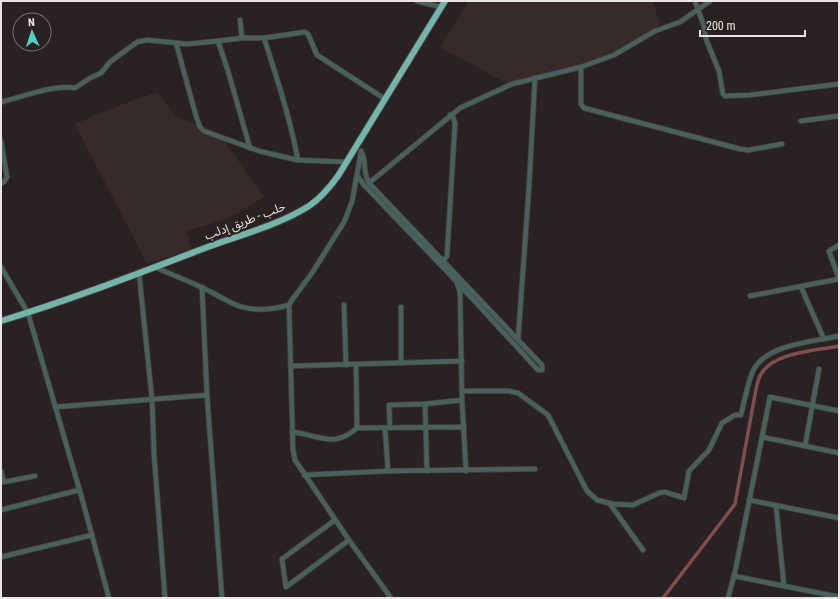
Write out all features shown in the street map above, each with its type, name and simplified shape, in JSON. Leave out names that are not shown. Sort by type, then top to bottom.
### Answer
[{"type":"highway","name":"حلب - طريق إدلب","points":[[1,321],[28,313],[140,273],[283,220],[298,213],[321,197],[330,187],[347,162],[359,149],[384,99],[443,4]]},
{"type":"street","points":[[417,1],[443,4]]},
{"type":"street","points":[[695,1],[704,26],[706,39],[719,71],[723,94],[725,96],[750,95],[839,84]]},
{"type":"street","points":[[369,183],[460,108],[507,86],[581,67],[614,55],[655,31],[680,22],[698,11],[710,1]]},
{"type":"street","points":[[240,20],[242,38]]},
{"type":"street","points":[[1,102],[54,88],[75,88],[101,72],[110,62],[137,42],[147,40],[194,44],[242,38],[264,38],[305,32],[308,34],[316,55],[384,99]]},
{"type":"street","points":[[264,38],[287,113],[298,160]]},
{"type":"street","points":[[218,41],[250,148]]},
{"type":"street","points":[[176,43],[200,127],[204,131],[250,148],[298,160],[347,162]]},
{"type":"street","points":[[581,67],[580,104],[584,108],[740,149],[749,150],[782,144]]},
{"type":"street","points":[[518,340],[535,78]]},
{"type":"street","points":[[444,260],[447,256],[455,123],[453,117],[450,115]]},
{"type":"street","points":[[801,121],[839,116]]},
{"type":"street","points":[[1,141],[7,177],[4,182],[1,183]]},
{"type":"street","points":[[359,149],[357,174],[352,202],[344,222],[312,273],[289,305],[293,450],[295,460],[304,475],[390,598]]},
{"type":"street","points":[[357,174],[364,185],[457,282],[538,370],[542,370],[542,365],[444,260],[369,183],[364,172],[363,155],[359,149]]},
{"type":"street","points":[[750,296],[839,279],[829,251],[839,245]]},
{"type":"street","points":[[1,267],[28,313],[80,490],[109,598]]},
{"type":"street","points":[[155,267],[177,278],[202,287],[234,304],[252,310],[261,310],[289,305]]},
{"type":"street","points":[[140,273],[152,399],[154,454],[165,598]]},
{"type":"street","points":[[457,274],[457,282],[460,292],[462,400],[466,471]]},
{"type":"street","points":[[202,287],[207,395],[222,598]]},
{"type":"street","points":[[801,287],[824,339]]},
{"type":"street","points":[[344,305],[346,365]]},
{"type":"street","points":[[401,307],[401,363]]},
{"type":"street","points":[[463,391],[509,391],[518,394],[548,415],[587,490],[597,500],[610,504],[633,505],[660,493],[666,492],[684,498],[689,470],[709,450],[722,423],[735,415],[741,415],[752,372],[763,358],[781,348],[839,336]]},
{"type":"street","points":[[291,366],[462,361]]},
{"type":"street","points":[[356,365],[357,428]]},
{"type":"street","points":[[804,446],[819,369]]},
{"type":"street","points":[[55,407],[207,395]]},
{"type":"street","points":[[728,598],[734,576],[770,397],[839,411]]},
{"type":"street","points":[[388,471],[387,428],[389,405],[425,404],[462,400]]},
{"type":"street","points":[[425,404],[427,471]]},
{"type":"street","points":[[292,432],[336,440],[344,438],[357,428],[464,426]]},
{"type":"street","points":[[762,437],[839,453]]},
{"type":"street","points":[[304,475],[388,471],[534,470]]},
{"type":"street","points":[[1,471],[4,482],[35,476]]},
{"type":"street","points":[[1,510],[80,490]]},
{"type":"street","points":[[749,500],[839,518]]},
{"type":"street","points":[[610,504],[643,550]]},
{"type":"street","points":[[776,506],[784,586]]},
{"type":"street","points":[[335,520],[282,559],[286,587],[349,540]]},
{"type":"street","points":[[1,558],[92,534]]},
{"type":"street","points":[[734,576],[824,596],[839,597]]},
{"type":"shaded area","points":[[469,1],[653,1],[660,25],[611,57],[508,84],[440,47]]},
{"type":"shaded area","points":[[157,92],[176,117],[218,132],[264,197],[227,219],[186,231],[192,248],[147,264],[75,124],[110,109]]},
{"type":"waterway","points":[[663,598],[735,504],[756,389],[761,374],[775,361],[785,357],[807,351],[839,346]]}]
